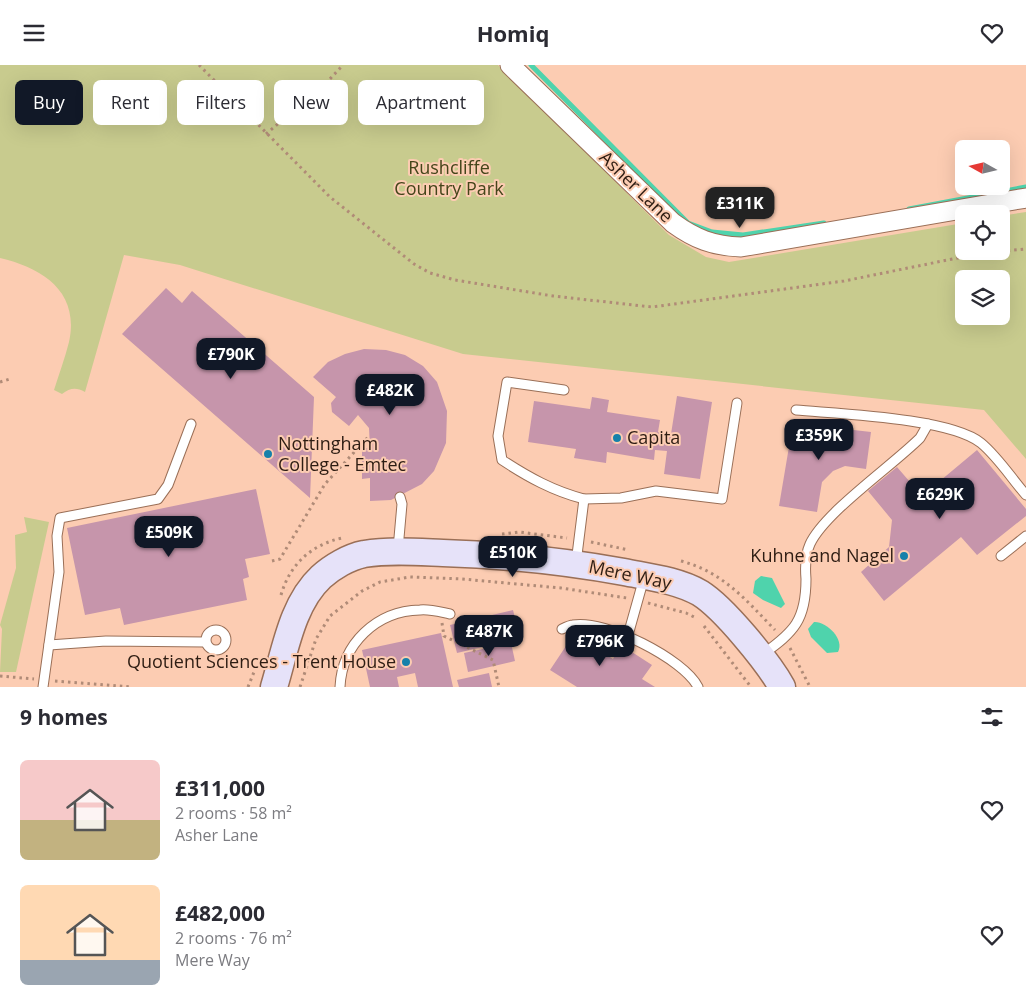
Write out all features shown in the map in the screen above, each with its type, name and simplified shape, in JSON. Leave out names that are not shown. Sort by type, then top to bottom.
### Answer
[{"type":"street","name":"Asher Lane","points":[[510,65],[673,223],[691,236],[709,244],[741,247],[1026,198]]},
{"type":"street","name":"Mere Way","points":[[274,687],[297,611],[307,593],[321,576],[344,561],[362,555],[398,552],[486,555],[576,564],[641,589],[671,582],[701,594],[723,613],[760,656],[782,687]]},
{"type":"lane","points":[[564,390],[507,382],[498,436],[499,450],[502,460],[532,480],[584,499],[621,498],[656,491],[722,499],[737,403]]},
{"type":"lane","points":[[796,410],[928,424],[963,433],[980,443],[1026,495]]},
{"type":"lane","points":[[44,684],[59,572],[56,536],[60,518],[158,499],[168,485],[191,424]]},
{"type":"lane","points":[[760,656],[787,636],[798,621],[802,612],[806,561],[810,544],[825,523],[920,438],[928,424]]},
{"type":"lane","points":[[398,552],[402,504],[400,497]]},
{"type":"lane","points":[[576,564],[584,499]]},
{"type":"lane","points":[[1001,556],[1026,537]]},
{"type":"lane","points":[[628,635],[641,589]]},
{"type":"lane","points":[[340,687],[346,659],[365,630],[383,617],[402,611],[421,609],[446,613]]},
{"type":"lane","points":[[562,629],[574,624],[628,635],[691,675],[698,687]]},
{"type":"lane","points":[[49,645],[106,641],[206,642]]},
{"type":"path","points":[[199,65],[330,197],[422,268],[455,280],[553,296],[652,307],[844,281],[982,253],[1026,249]]},
{"type":"path","points":[[266,134],[328,81],[343,65]]},
{"type":"path","points":[[0,382],[10,379]]},
{"type":"path","points":[[272,561],[280,559],[325,484],[369,436]]},
{"type":"path","points":[[300,687],[316,639],[330,617],[362,591],[380,582],[410,577],[462,579],[561,588],[641,589],[668,607],[700,620],[751,687]]},
{"type":"path","points":[[446,613],[444,636],[493,660],[499,687]]},
{"type":"path","points":[[0,676],[44,684],[132,687]]},
{"type":"green space","name":"Rushcliffe Country Park","points":[[0,65],[498,65],[669,235],[706,257],[729,262],[955,224],[955,260],[1010,260],[1010,215],[1026,212],[1026,459],[984,410],[463,354],[180,265],[124,255],[85,392],[73,389],[62,394],[54,390],[69,342],[71,324],[69,309],[55,285],[44,276],[16,262],[0,258]]},
{"type":"green space","points":[[24,517],[49,522],[16,672],[0,672],[2,629],[0,625],[16,568],[15,535],[27,532]]},
{"type":"shaded area","points":[[761,576],[772,578],[785,604],[781,608],[753,593],[755,581]]},
{"type":"shaded area","points":[[814,622],[824,624],[837,637],[839,642],[838,652],[827,653],[811,637],[808,629]]},
{"type":"building","points":[[166,288],[182,303],[192,291],[314,397],[310,498],[122,334]]},
{"type":"building","points":[[364,349],[386,350],[405,355],[423,366],[437,382],[447,411],[446,443],[434,471],[422,484],[391,500],[370,501],[370,478],[362,479],[362,448],[370,448],[369,428],[358,415],[349,426],[332,412],[331,403],[336,397],[313,377],[328,362],[345,354]]},
{"type":"building","name":"Capita","points":[[677,396],[712,402],[700,479],[664,474],[667,451],[655,450],[654,460],[607,452],[606,463],[574,458],[576,449],[528,442],[534,401],[590,409],[592,397],[609,400],[607,412],[660,420],[658,432],[671,434]]},
{"type":"building","points":[[793,423],[871,432],[866,469],[845,466],[833,471],[822,482],[817,512],[779,506]]},
{"type":"building","points":[[977,450],[1026,509],[1026,516],[977,555],[961,537],[884,601],[861,572],[889,547],[892,520],[868,491],[897,467],[922,496]]},
{"type":"building","points":[[256,489],[270,554],[245,559],[249,577],[243,579],[247,600],[124,625],[120,608],[85,615],[67,528]]},
{"type":"building","points":[[513,610],[520,638],[457,653],[450,625]]},
{"type":"building","name":"Quotient Sciences - Trent House","points":[[441,633],[453,687],[418,687],[415,673],[397,677],[399,687],[370,687],[362,650]]},
{"type":"building","points":[[574,634],[613,659],[621,645],[652,665],[642,679],[655,687],[577,687],[550,670]]},
{"type":"building","points":[[511,643],[515,661],[468,672],[464,653]]},
{"type":"building","points":[[489,673],[492,687],[459,687],[457,680]]},
{"type":"waterway","points":[[531,65],[688,223],[712,232],[743,235],[824,223]]},
{"type":"waterway","points":[[909,209],[1026,187]]},
{"type":"place","name":"Capita","points":[[617,438]]},
{"type":"place","name":"Nottingham College - Emtec","points":[[268,454]]},
{"type":"place","name":"Kuhne and Nagel","points":[[904,556]]},
{"type":"place","name":"Quotient Sciences - Trent House","points":[[406,662]]}]
